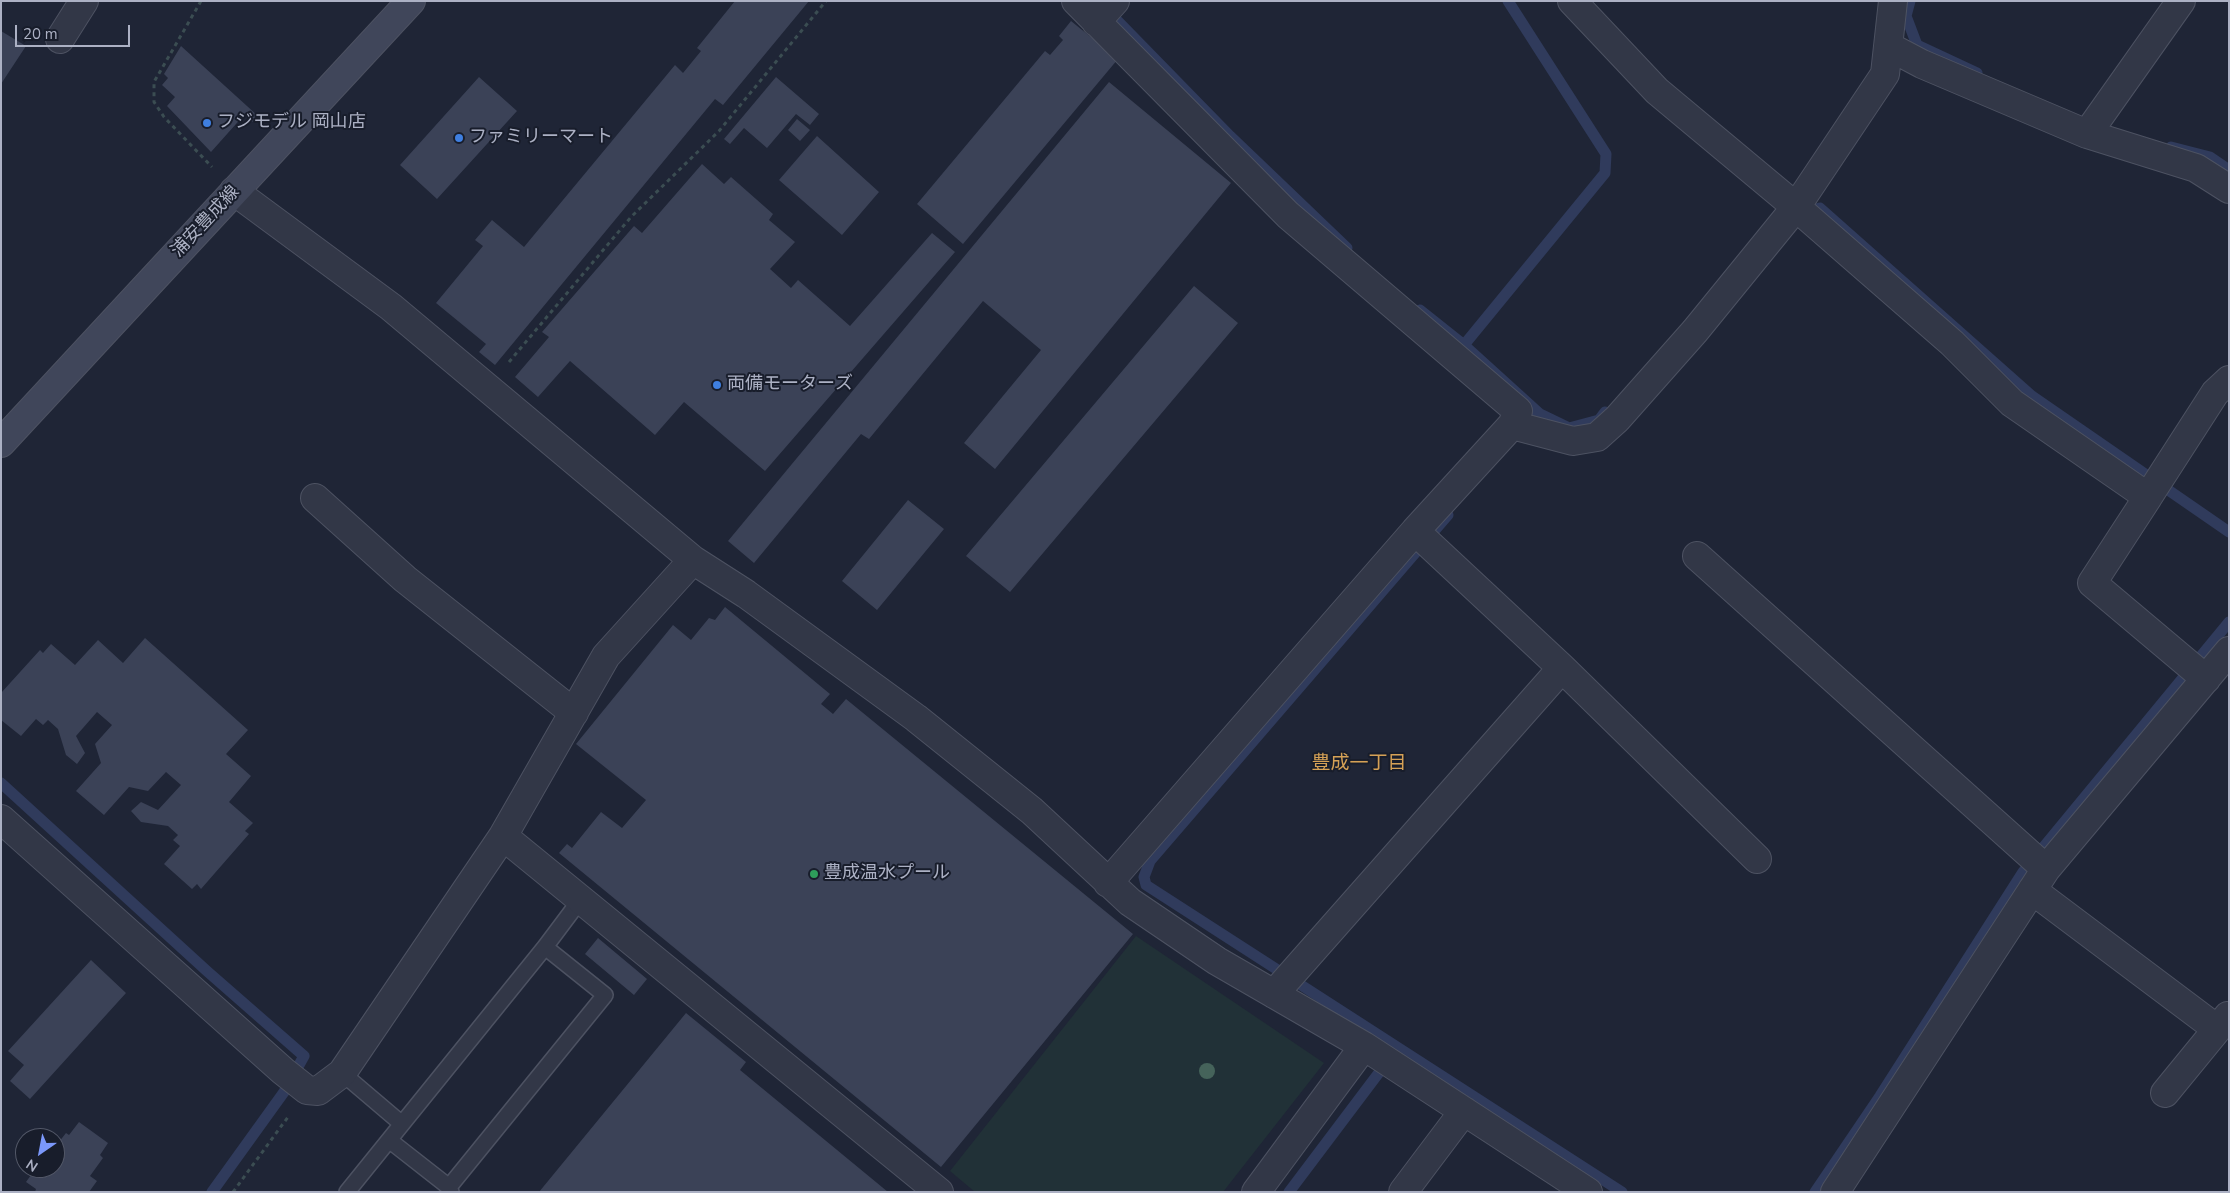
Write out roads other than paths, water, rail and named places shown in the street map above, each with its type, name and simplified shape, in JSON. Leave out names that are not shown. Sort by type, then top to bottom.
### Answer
[{"type":"main road","name":"浦安豊成線","points":[[1,443],[411,1]]},
{"type":"street","points":[[60,39],[84,1]]},
{"type":"street","points":[[1076,1],[1106,10],[1288,215],[1518,411],[1521,428]]},
{"type":"street","points":[[1572,1],[1657,91],[1796,206],[1952,343],[2012,403],[2154,487]]},
{"type":"street","points":[[2091,127],[2181,1]]},
{"type":"street","points":[[1521,428],[1573,441],[1598,437],[1695,331],[1796,206],[1886,74],[1888,46],[1885,7]]},
{"type":"street","points":[[1888,46],[1922,64],[2196,168],[2229,189]]},
{"type":"street","points":[[234,191],[391,307],[693,560],[746,594],[916,718],[1032,811],[1130,902],[1217,961],[1284,983],[1380,1056],[1588,1192]]},
{"type":"street","points":[[2196,671],[2092,583],[2215,392],[2229,380]]},
{"type":"street","points":[[1108,883],[1521,428]]},
{"type":"street","points":[[315,498],[405,580],[574,713]]},
{"type":"street","points":[[1423,538],[1562,668],[1757,859]]},
{"type":"street","points":[[1697,556],[2037,869],[2223,1022],[2165,1093]]},
{"type":"street","points":[[1,819],[297,1082],[318,1091],[342,1073],[503,836],[606,656],[693,560]]},
{"type":"street","points":[[1835,1192],[2037,869],[2196,671],[2229,651]]},
{"type":"street","points":[[1284,983],[1562,668]]},
{"type":"street","points":[[503,836],[939,1192]]},
{"type":"street","points":[[1256,1192],[1380,1056]]},
{"type":"street","points":[[1403,1192],[1464,1111]]},
{"type":"lane","points":[[347,1192],[545,947],[581,899]]},
{"type":"lane","points":[[389,1140],[450,1189],[605,995],[545,947]]},
{"type":"lane","points":[[342,1073],[402,1124]]},
{"type":"waterway","points":[[1464,345],[1605,173],[1606,154],[1508,1]]},
{"type":"waterway","points":[[1910,1],[1906,16],[1917,45]]},
{"type":"waterway","points":[[1106,9],[1230,136],[1347,248]]},
{"type":"waterway","points":[[1914,48],[1917,45],[1977,73]]},
{"type":"waterway","points":[[2171,147],[2210,157],[2229,170]]},
{"type":"waterway","points":[[1808,212],[1820,208],[2032,396],[2229,532]]},
{"type":"waterway","points":[[1420,310],[1464,345],[1540,414],[1569,428],[1599,420],[1605,412]]},
{"type":"waterway","points":[[1527,427],[1540,414]]},
{"type":"waterway","points":[[1448,515],[1150,861],[1144,877],[1146,885],[1622,1192]]},
{"type":"waterway","points":[[1815,1192],[1880,1096],[2023,872],[2229,622]]},
{"type":"waterway","points":[[1,783],[208,972],[304,1056],[284,1092],[212,1192]]},
{"type":"waterway","points":[[1289,1192],[1387,1062]]},
{"type":"place","name":"フジモデル 岡山店","points":[[207,123]]},
{"type":"place","name":"ファミリーマート","points":[[459,138]]},
{"type":"place","name":"両備モーターズ","points":[[717,385]]},
{"type":"place","name":"豊成温水プール","points":[[814,874]]},
{"type":"district","name":"豊成一丁目","points":[[1359,764]]}]
